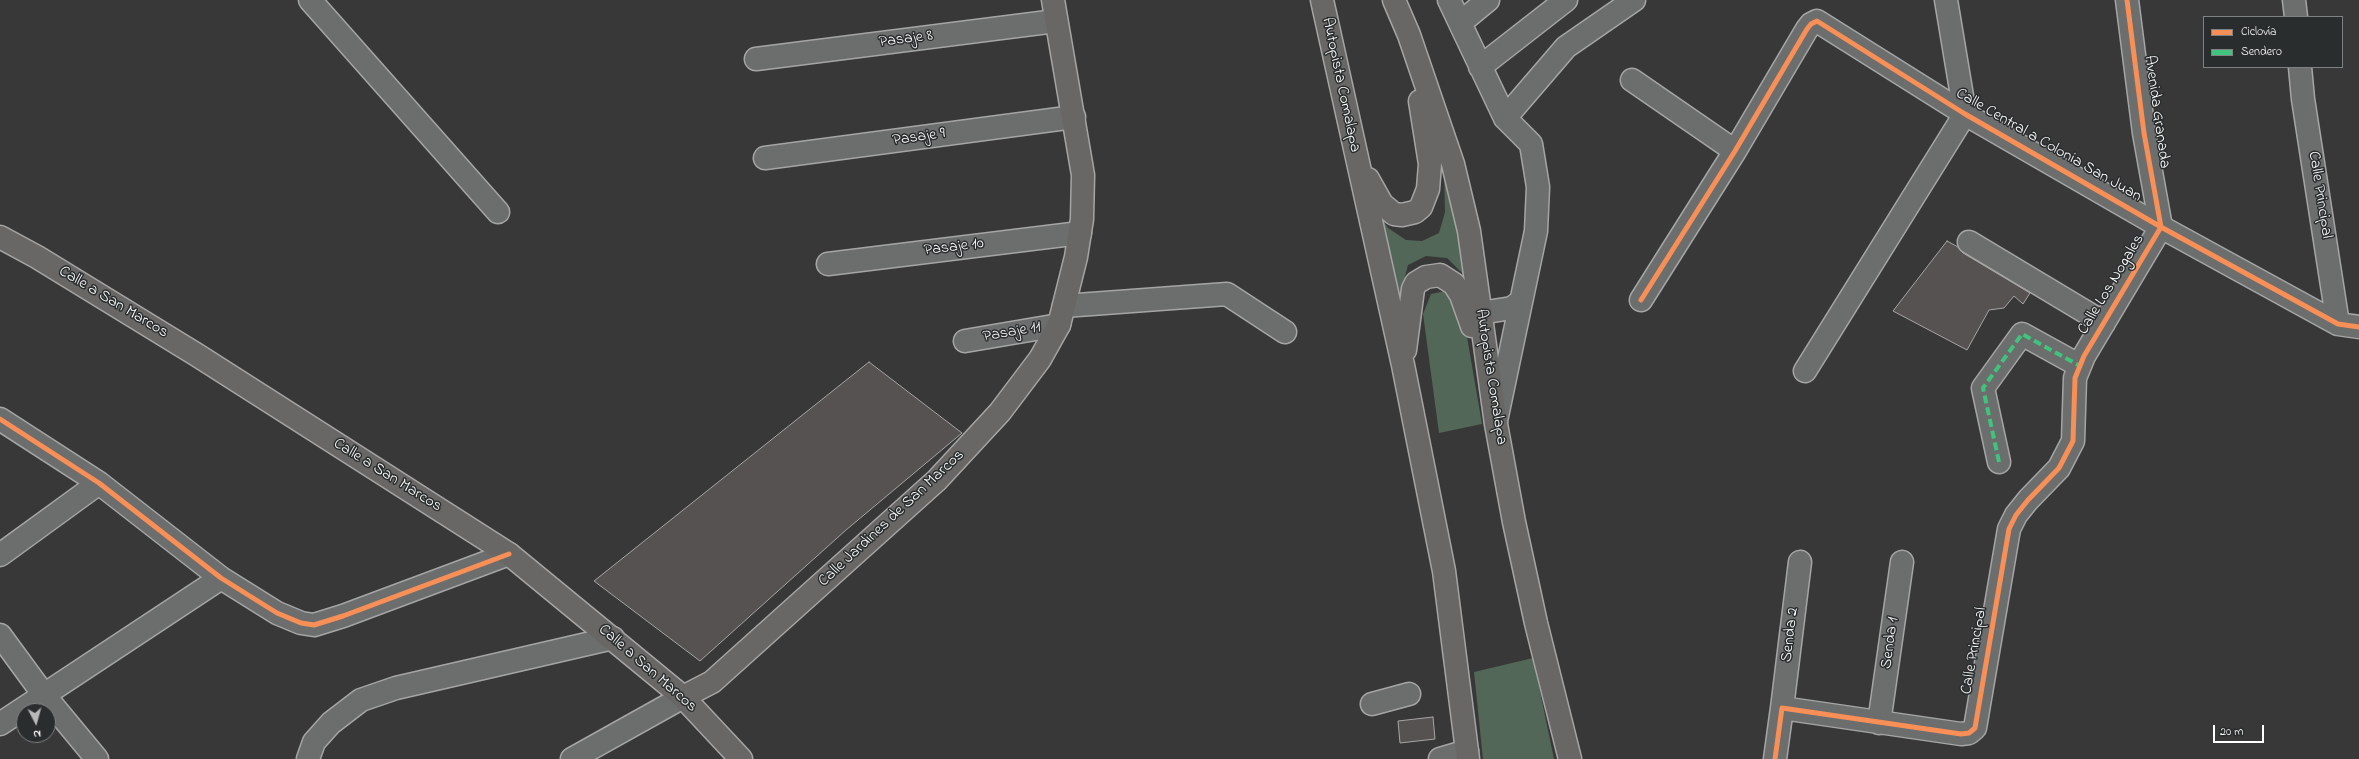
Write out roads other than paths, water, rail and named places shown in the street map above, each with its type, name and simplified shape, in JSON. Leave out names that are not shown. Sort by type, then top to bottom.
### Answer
[{"type":"main road","name":"Calle Jardines de San Marcos","points":[[683,697],[712,682],[937,480],[1000,412],[1040,359],[1062,315],[1080,233],[1083,176],[1074,117],[1052,0]]},
{"type":"main road","name":"Autopista Comalapa","points":[[1322,0],[1403,365],[1444,571],[1467,755]]},
{"type":"main road","name":"Autopista Comalapa","points":[[1394,0],[1409,35],[1453,164],[1469,231],[1487,369],[1496,424],[1536,622],[1570,759]]},
{"type":"main road","points":[[1346,113],[1357,152],[1368,179],[1382,204],[1394,214],[1402,216],[1415,212],[1421,207],[1425,198],[1430,164],[1409,35]]},
{"type":"main road","name":"Calle a San Marcos","points":[[0,237],[37,257],[197,355],[509,554],[683,697],[741,759]]},
{"type":"main road","points":[[1403,365],[1413,289],[1416,283],[1426,277],[1440,275],[1454,284],[1461,295],[1487,369]]},
{"type":"street","points":[[310,0],[498,212]]},
{"type":"street","points":[[1449,0],[1505,118],[1531,144],[1538,187],[1536,231],[1496,424]]},
{"type":"street","points":[[1460,23],[1488,0]]},
{"type":"street","points":[[1480,67],[1566,0]]},
{"type":"street","points":[[1505,118],[1566,47],[1605,10],[1634,0]]},
{"type":"street","points":[[1805,371],[1965,114],[1946,0]]},
{"type":"street","name":"Avenida Granada","points":[[2127,0],[2144,133],[2161,226]]},
{"type":"street","points":[[2294,0],[2296,16]]},
{"type":"street","name":"Pasaje 8","points":[[756,59],[1056,21]]},
{"type":"street","name":"Calle Central a Colonia San Juan","points":[[1735,151],[1807,29],[1814,22],[1826,26],[1965,114],[2161,226],[2338,324],[2359,327]]},
{"type":"street","name":"Calle Principal","points":[[2300,68],[2303,99],[2338,324]]},
{"type":"street","points":[[1632,80],[1735,151],[1641,300]]},
{"type":"street","name":"Pasaje 9","points":[[764,158],[1074,117]]},
{"type":"street","name":"Calle Los Nogales","points":[[2082,361],[2161,226]]},
{"type":"street","name":"Pasaje 10","points":[[828,264],[1080,233]]},
{"type":"street","points":[[1969,242],[2104,323]]},
{"type":"street","name":"Pasaje 11","points":[[964,341],[1062,315],[1227,294],[1285,332]]},
{"type":"street","points":[[1480,313],[1512,308],[1521,301]]},
{"type":"street","points":[[1999,462],[1983,388],[2022,334],[2082,361]]},
{"type":"street","name":"Calle Principal","points":[[1782,708],[1961,734],[1969,733],[1975,728],[2009,529],[2024,505],[2059,468],[2073,441],[2074,378],[2082,361]]},
{"type":"street","points":[[0,419],[99,482],[221,578],[277,613],[301,623],[314,625],[509,554]]},
{"type":"street","points":[[0,555],[99,482]]},
{"type":"street","name":"Senda 2","points":[[1782,708],[1800,562]]},
{"type":"street","name":"Senda 1","points":[[1880,723],[1902,562]]},
{"type":"street","points":[[0,724],[221,578]]},
{"type":"street","points":[[0,635],[44,695],[97,759]]},
{"type":"street","points":[[308,759],[314,742],[318,737],[331,723],[361,700],[396,688],[613,638]]},
{"type":"street","points":[[1372,704],[1409,694]]},
{"type":"street","points":[[572,759],[683,697]]},
{"type":"street","points":[[1775,759],[1782,708]]},
{"type":"street","points":[[1440,759],[1467,755]]}]
